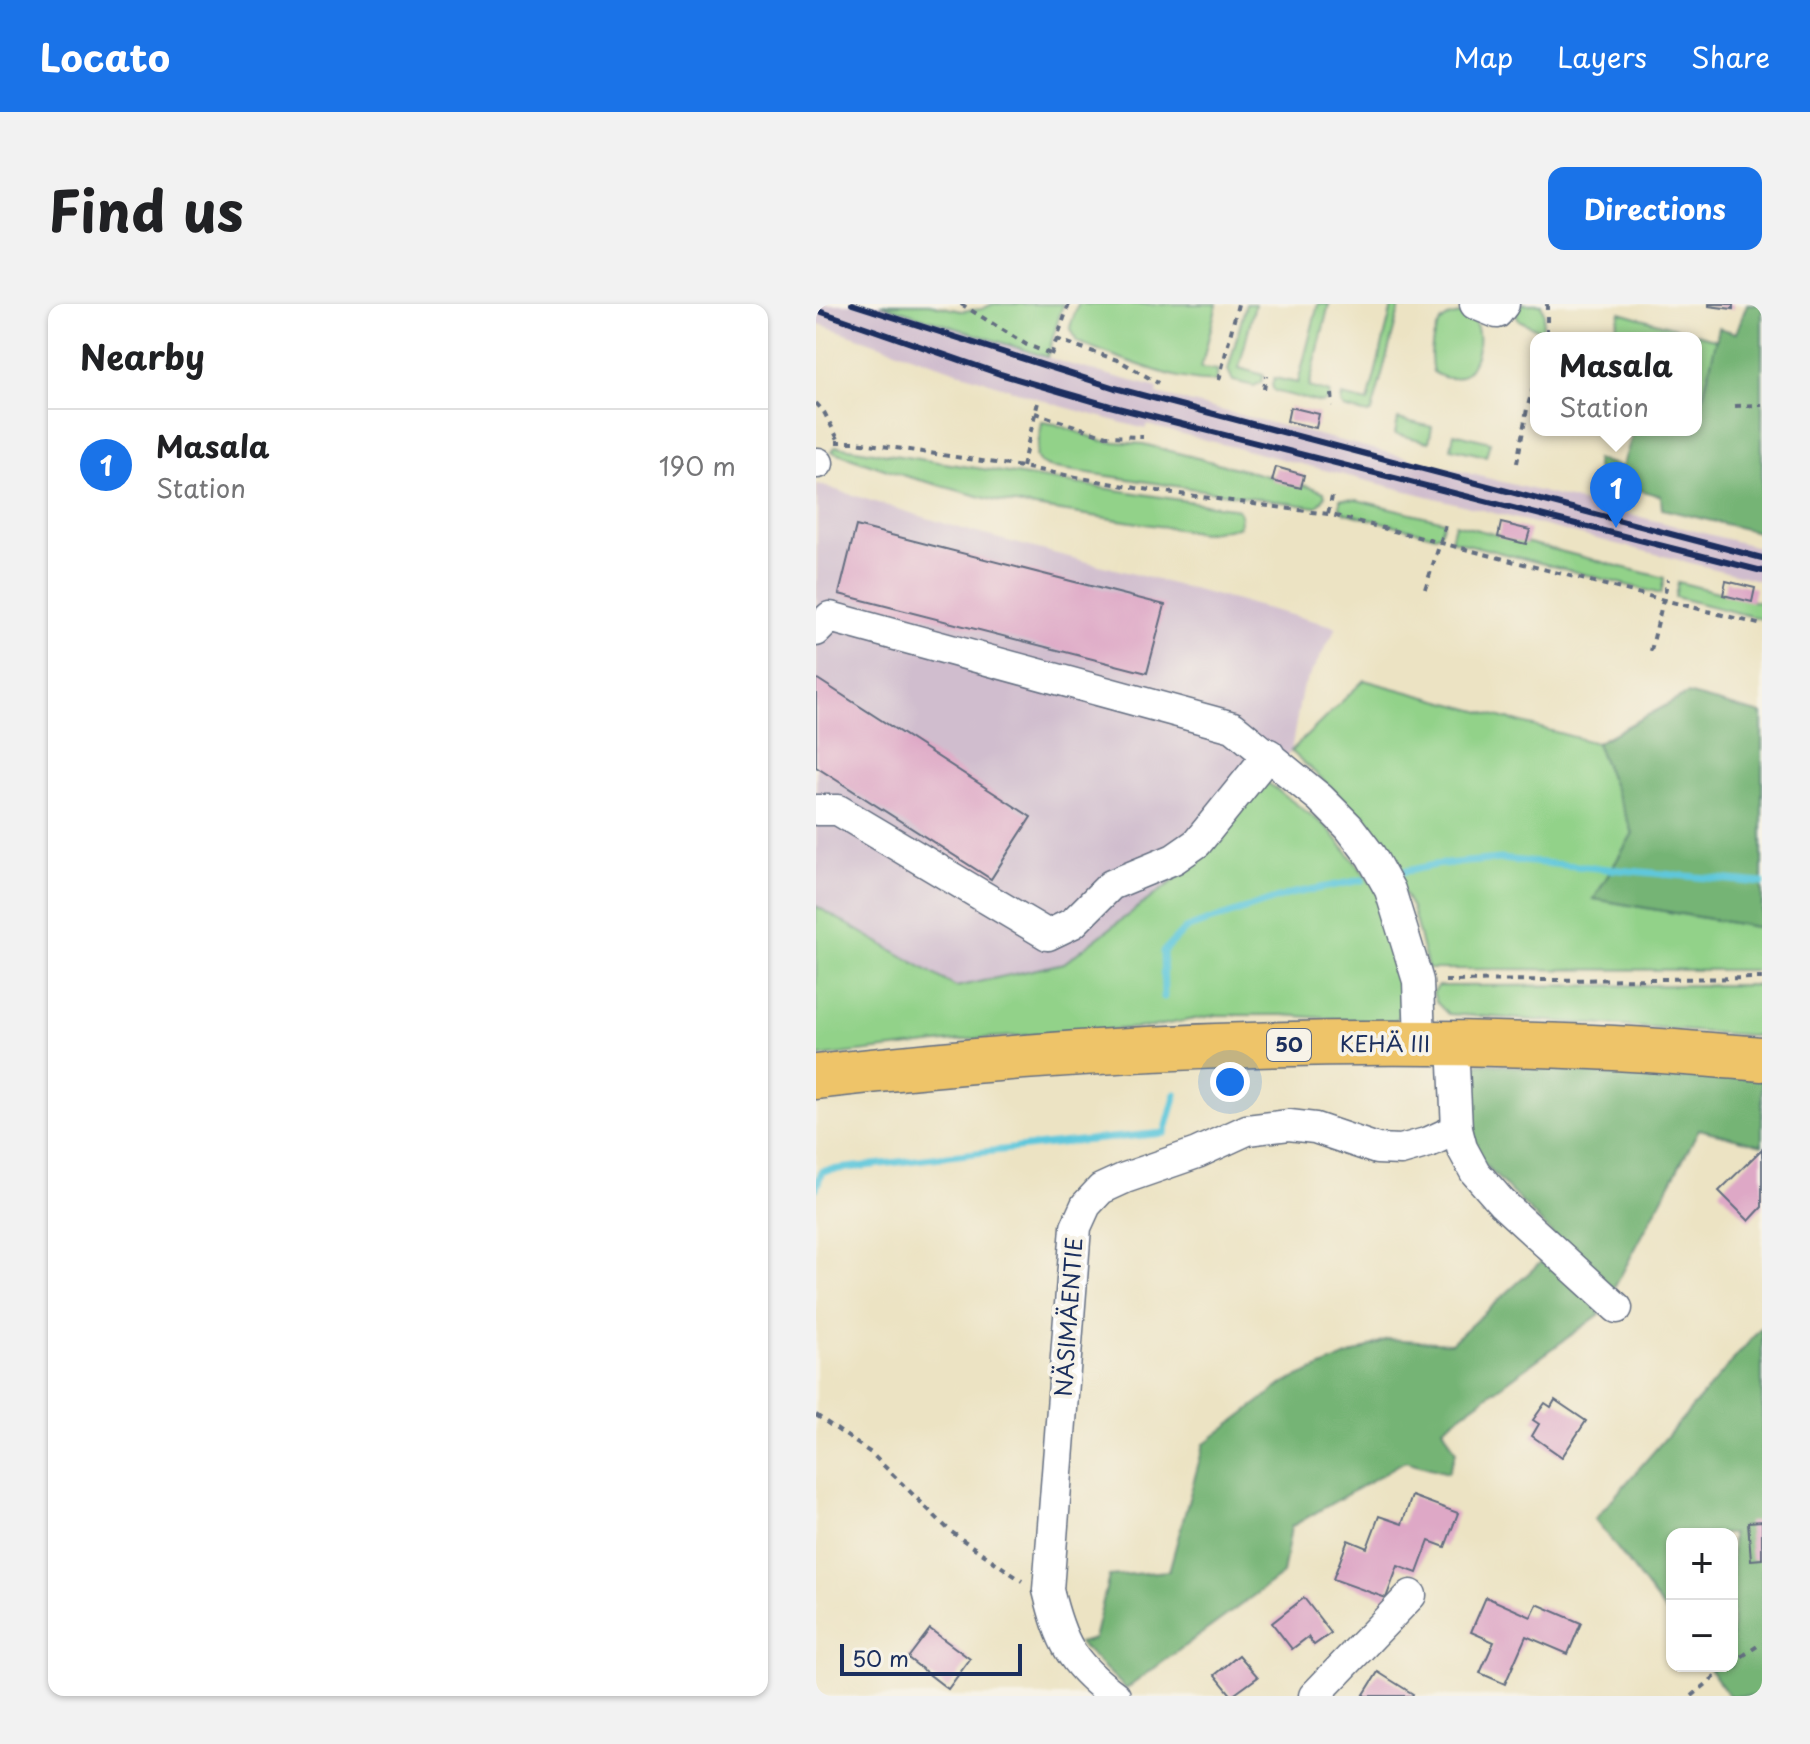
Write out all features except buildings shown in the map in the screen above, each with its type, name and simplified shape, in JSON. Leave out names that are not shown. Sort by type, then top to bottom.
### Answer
[{"type":"highway","name":"KEHÄ III","points":[[816,1077],[922,1064],[1249,1045],[1593,1047],[1762,1059]]},
{"type":"street","points":[[816,631],[830,617],[1233,727],[1269,754],[1349,827],[1371,856],[1390,890],[1436,1044],[1462,1148],[1475,1172],[1493,1193],[1617,1308]]},
{"type":"street","points":[[816,810],[838,810],[1048,935],[1073,923],[1111,885],[1174,859],[1197,843],[1269,754]]},
{"type":"street","name":"NÄSIMÄENTIE","points":[[1115,1696],[1089,1677],[1066,1648],[1056,1624],[1048,1590],[1076,1227],[1086,1205],[1101,1189],[1197,1153],[1247,1130],[1289,1125],[1377,1149],[1401,1150],[1457,1129]]},
{"type":"street","points":[[1314,1696],[1411,1595]]},
{"type":"path","points":[[961,304],[1027,345],[1051,355],[1069,304]]},
{"type":"path","points":[[1219,380],[1238,304]]},
{"type":"path","points":[[1547,304],[1547,332]]},
{"type":"path","points":[[1056,339],[1120,361],[1158,383]]},
{"type":"path","points":[[1264,389],[1266,376]]},
{"type":"path","points":[[1332,394],[1333,406]]},
{"type":"path","points":[[1022,467],[1039,398]]},
{"type":"path","points":[[1517,463],[1530,399]]},
{"type":"path","points":[[816,403],[824,412],[825,456],[1022,467],[1136,488],[1328,514],[1762,625]]},
{"type":"path","points":[[1735,406],[1762,405]]},
{"type":"path","points":[[1035,413],[1106,436],[1143,437]]},
{"type":"path","points":[[1328,514],[1332,497]]},
{"type":"path","points":[[1425,589],[1447,522]]},
{"type":"path","points":[[1651,651],[1668,579]]},
{"type":"path","points":[[1418,981],[1762,978]]},
{"type":"path","points":[[816,1415],[871,1453],[950,1531],[1025,1582],[1048,1590]]},
{"type":"path","points":[[1738,1660],[1762,1643]]},
{"type":"path","points":[[1692,1696],[1721,1672]]},
{"type":"shaded area","points":[[816,304],[881,304],[1068,364],[1158,388],[1157,394],[1762,548],[1762,581],[1057,405],[816,323]]},
{"type":"shaded area","points":[[817,484],[969,531],[1337,627],[1302,689],[1291,751],[1196,864],[1064,963],[957,987],[816,906]]},
{"type":"green space","points":[[881,304],[929,304],[961,311],[982,309],[993,304],[1063,304],[1047,357]]},
{"type":"green space","points":[[1078,304],[1217,304],[1201,368],[1218,370],[1216,381],[1165,374],[1077,342],[1070,327]]},
{"type":"green space","points":[[1246,304],[1255,304],[1239,368],[1263,375],[1261,382],[1254,386],[1233,381],[1228,370]]},
{"type":"green space","points":[[1318,304],[1329,304],[1309,387],[1330,393],[1328,401],[1321,403],[1274,391],[1272,385],[1274,378],[1298,383]]},
{"type":"green space","points":[[1383,304],[1411,304],[1406,308],[1400,306],[1372,412],[1368,414],[1344,408],[1342,396],[1368,402],[1392,307]]},
{"type":"green space","points":[[1521,304],[1541,304],[1544,314],[1542,332],[1519,320],[1516,314]]},
{"type":"green space","points":[[1747,304],[1762,304],[1762,533],[1662,509],[1661,496],[1598,478],[1595,459],[1622,467],[1632,436],[1702,436],[1702,402],[1719,328],[1736,333]]},
{"type":"green space","points":[[1620,312],[1689,332],[1615,332]]},
{"type":"green space","points":[[1461,314],[1473,321],[1477,329],[1477,351],[1467,371],[1459,377],[1447,378],[1433,372],[1433,342],[1442,321]]},
{"type":"green space","points":[[1702,336],[1717,340],[1702,395]]},
{"type":"green space","points":[[1398,419],[1432,427],[1429,442],[1395,434]]},
{"type":"green space","points":[[1042,422],[1103,441],[1143,444],[1314,488],[1324,492],[1325,496],[1315,507],[1048,467],[1040,463],[1036,456]]},
{"type":"green space","points":[[1454,433],[1490,442],[1486,456],[1451,448]]},
{"type":"green space","points":[[836,446],[1237,509],[1241,514],[1239,527],[1203,533],[996,501],[902,475],[832,451]]},
{"type":"green space","points":[[1340,499],[1357,500],[1444,521],[1436,536],[1346,513],[1340,508]]},
{"type":"green space","points":[[1455,524],[1664,578],[1661,594],[1451,540]]},
{"type":"green space","points":[[1678,582],[1762,603],[1762,619],[1675,597]]},
{"type":"green space","points":[[1364,680],[1596,743],[1633,833],[1594,899],[1762,928],[1762,970],[1428,969],[1412,908],[1358,812],[1291,751]]},
{"type":"green space","points":[[1687,694],[1762,714],[1762,928],[1594,899],[1633,833],[1596,743]]},
{"type":"green space","points":[[1265,781],[1327,827],[1381,895],[1402,958],[1405,1010],[1394,1021],[1216,1015],[1151,1027],[972,1039],[816,1057],[816,906],[956,987],[1064,963],[1196,864]]},
{"type":"green space","points":[[1762,985],[1762,1036],[1448,1014],[1437,1003],[1433,993],[1438,986]]},
{"type":"green space","points":[[1480,1063],[1657,1079],[1726,1075],[1762,1079],[1762,1145],[1699,1129],[1611,1294],[1483,1163],[1469,1133],[1467,1077]]},
{"type":"green space","points":[[1541,1262],[1576,1282],[1600,1314],[1443,1428],[1456,1452],[1448,1473],[1405,1461],[1291,1527],[1283,1574],[1126,1689],[1079,1643],[1094,1639],[1109,1576],[1169,1571],[1204,1444],[1284,1383],[1387,1339],[1451,1343]]},
{"type":"green space","points":[[1762,1327],[1762,1696],[1729,1696],[1711,1672],[1738,1672],[1738,1528],[1666,1528],[1666,1612],[1595,1519]]},
{"type":"waterway","points":[[1402,872],[1434,865],[1500,859],[1762,883]]},
{"type":"waterway","points":[[1164,997],[1163,952],[1185,929],[1290,894],[1362,880]]},
{"type":"waterway","points":[[816,1188],[822,1171],[1165,1133],[1176,1094]]},
{"type":"railway","points":[[852,304],[1115,388],[1762,558]]},
{"type":"railway","points":[[816,310],[1000,374],[1110,406],[1762,571]]},
{"type":"place","name":"Masala","points":[[1616,528]]}]
